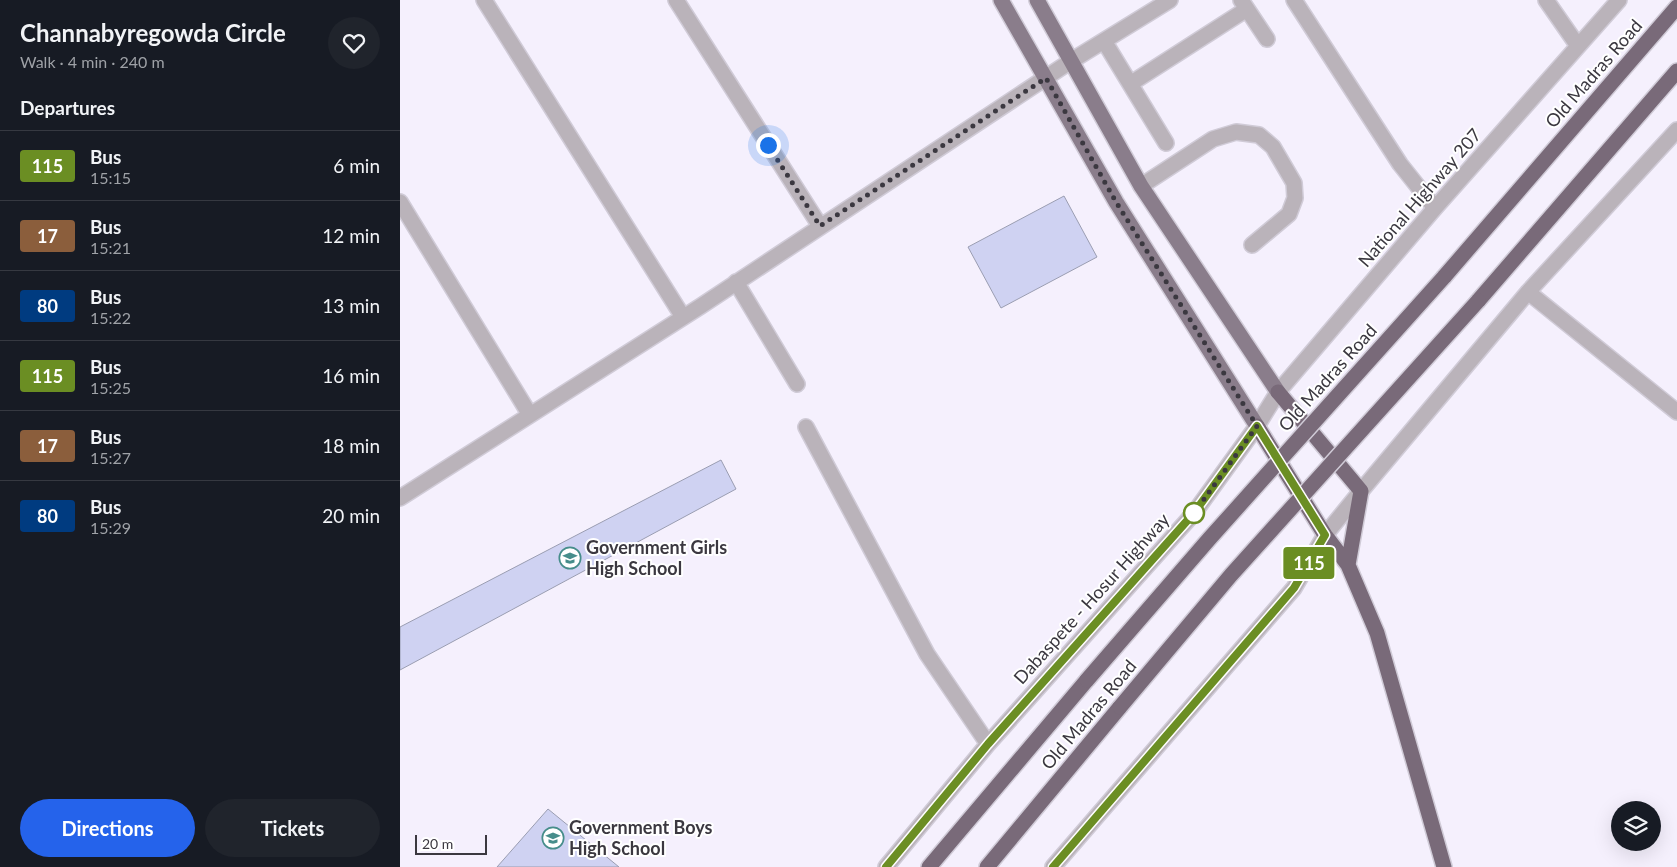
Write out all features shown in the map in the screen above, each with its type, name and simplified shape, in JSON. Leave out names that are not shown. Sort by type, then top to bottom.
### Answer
[{"type":"highway","name":"Old Madras Road","points":[[929,867],[1210,538],[1444,277],[1677,7]]},
{"type":"highway","name":"Old Madras Road","points":[[987,867],[1231,574],[1478,301],[1677,71]]},
{"type":"highway","points":[[1278,392],[1361,491],[1348,564]]},
{"type":"highway","points":[[1257,426],[1325,535],[1348,564],[1377,632],[1444,867]]},
{"type":"main road","points":[[1001,0],[1116,202],[1257,426]]},
{"type":"main road","points":[[1037,0],[1141,186],[1278,392]]},
{"type":"street","points":[[484,0],[683,317]]},
{"type":"street","points":[[676,0],[820,226]]},
{"type":"street","points":[[400,498],[683,317],[1071,61],[1170,0]]},
{"type":"street","points":[[1294,0],[1400,164],[1435,208]]},
{"type":"street","points":[[1546,0],[1578,46]]},
{"type":"street","name":"National Highway 207","points":[[1257,426],[1278,392],[1435,208],[1618,0]]},
{"type":"street","points":[[1130,84],[1244,5],[1266,39]]},
{"type":"street","points":[[1104,41],[1166,143]]},
{"type":"street","points":[[1053,867],[1294,588],[1325,535],[1528,292],[1677,130]]},
{"type":"street","points":[[1141,186],[1213,139],[1236,132],[1259,134],[1273,147],[1294,183],[1295,198],[1289,214],[1252,245]]},
{"type":"street","points":[[400,202],[530,415]]},
{"type":"street","points":[[736,282],[797,384]]},
{"type":"street","points":[[1528,292],[1677,412]]},
{"type":"street","name":"Dabaspete - Hosur Highway","points":[[886,867],[988,744],[1194,513],[1257,426]]},
{"type":"street","points":[[806,427],[927,654],[988,744]]},
{"type":"building","points":[[1064,196],[1097,257],[1001,308],[968,247]]},
{"type":"building","name":"Government Girls High School","points":[[721,460],[736,489],[400,670],[400,627]]},
{"type":"building","name":"Government Boys High School","points":[[548,809],[619,867],[497,867]]},
{"type":"bus line","name":"115","points":[[886,867],[988,744],[1194,513],[1257,426],[1325,535],[1294,588],[1053,867]]},
{"type":"place","name":"Government Girls High School","points":[[570,558]]},
{"type":"place","name":"Government Boys High School","points":[[553,838]]},
{"type":"route","points":[[768,145],[820,226],[1046,78],[1116,202],[1257,426],[1194,513]]}]
